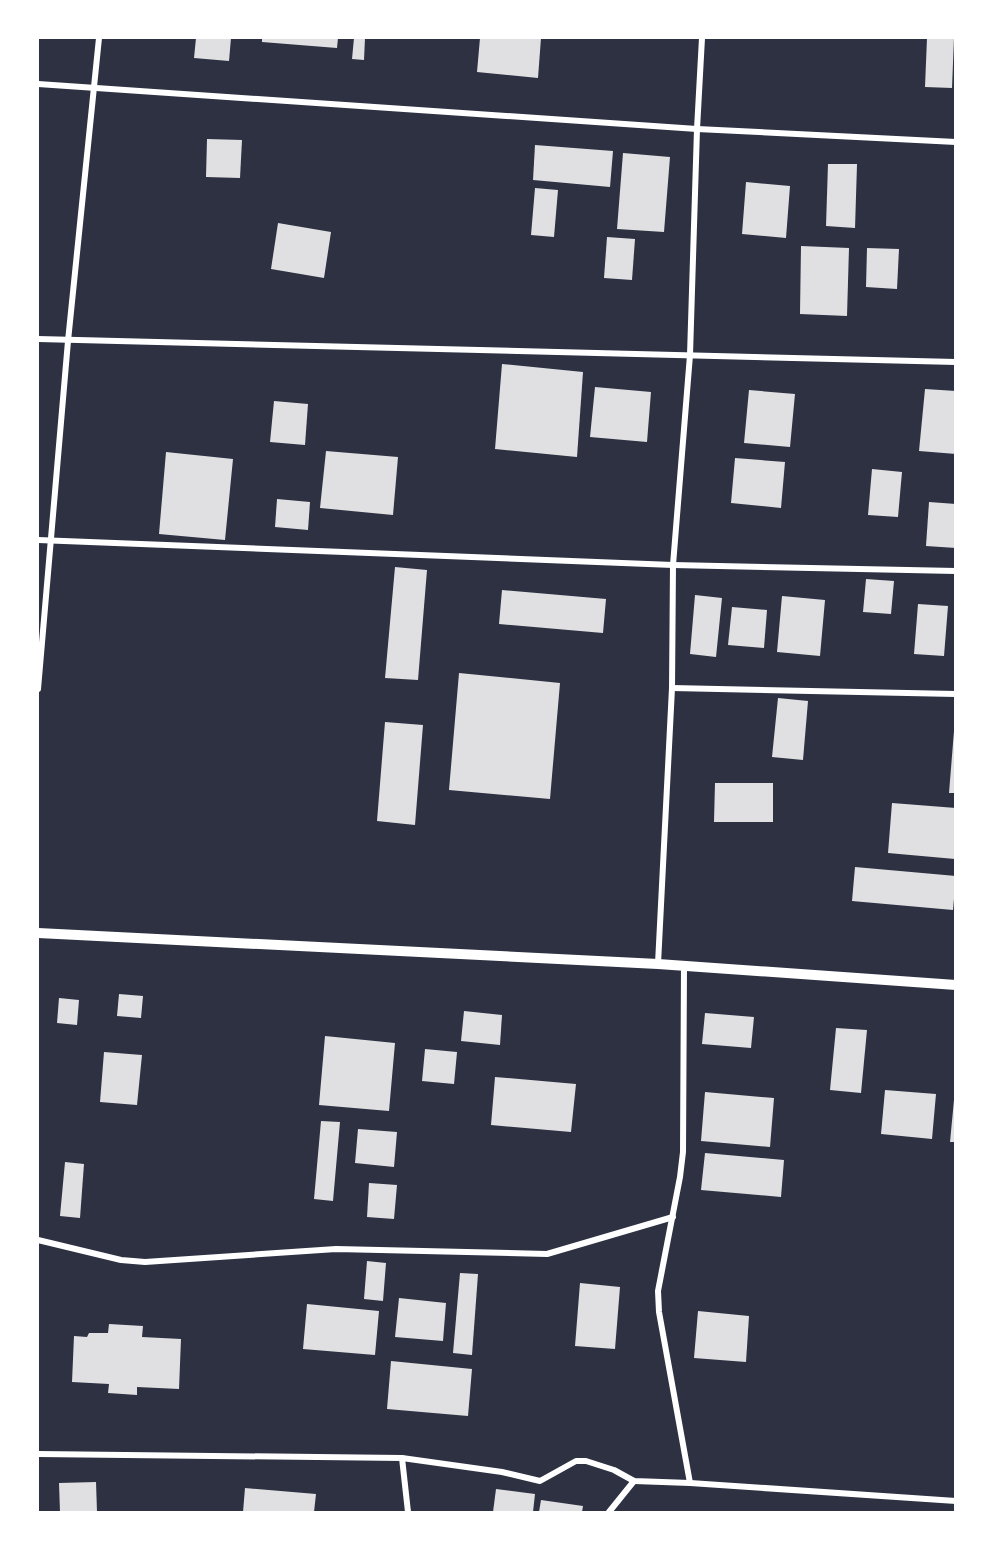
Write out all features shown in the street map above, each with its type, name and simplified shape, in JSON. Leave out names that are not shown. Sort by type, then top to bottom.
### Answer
[{"type":"street","points":[[38,689],[68,341],[99,38]]},
{"type":"street","points":[[658,964],[672,688],[673,565],[690,355],[702,38]]},
{"type":"street","points":[[38,84],[697,129],[956,142]]},
{"type":"street","points":[[38,339],[956,362]]},
{"type":"street","points":[[38,540],[673,565],[956,571]]},
{"type":"street","points":[[672,688],[956,694]]},
{"type":"street","points":[[38,933],[658,964],[956,985]]},
{"type":"street","points":[[684,966],[684,1152],[658,1291],[659,1312],[690,1483]]},
{"type":"street","points":[[38,1240],[121,1260],[145,1262],[336,1249],[547,1254],[673,1217]]},
{"type":"street","points":[[38,1454],[402,1458],[502,1472],[540,1480],[576,1461],[586,1461],[614,1470],[634,1481],[956,1502]]},
{"type":"street","points":[[402,1458],[408,1512]]},
{"type":"street","points":[[609,1512],[634,1481]]},
{"type":"building","points":[[196,38],[231,38],[229,61],[194,58]]},
{"type":"building","points":[[262,38],[338,38],[337,48],[262,42]]},
{"type":"building","points":[[354,38],[365,38],[364,60],[352,59]]},
{"type":"building","points":[[480,38],[541,38],[538,78],[477,72]]},
{"type":"building","points":[[927,38],[954,38],[952,88],[925,87]]},
{"type":"building","points":[[207,139],[242,140],[240,178],[206,177]]},
{"type":"building","points":[[535,145],[613,151],[610,187],[533,180]]},
{"type":"building","points":[[623,153],[670,157],[664,232],[617,229]]},
{"type":"building","points":[[828,164],[857,164],[855,228],[826,226]]},
{"type":"building","points":[[746,182],[790,186],[786,238],[742,234]]},
{"type":"building","points":[[535,188],[558,190],[554,237],[531,235]]},
{"type":"building","points":[[278,223],[331,232],[324,278],[271,269]]},
{"type":"building","points":[[607,237],[635,239],[632,280],[604,278]]},
{"type":"building","points":[[801,246],[849,248],[847,316],[800,314]]},
{"type":"building","points":[[867,248],[899,249],[897,289],[866,287]]},
{"type":"building","points":[[502,364],[583,372],[577,457],[495,449]]},
{"type":"building","points":[[595,387],[651,392],[647,442],[590,437]]},
{"type":"building","points":[[925,389],[956,391],[956,454],[919,451]]},
{"type":"building","points":[[749,390],[795,394],[790,447],[744,443]]},
{"type":"building","points":[[274,401],[308,404],[305,445],[270,442]]},
{"type":"building","points":[[326,451],[398,457],[393,515],[320,508]]},
{"type":"building","points":[[166,452],[233,459],[225,540],[159,534]]},
{"type":"building","points":[[735,458],[785,462],[781,508],[731,503]]},
{"type":"building","points":[[872,469],[902,472],[898,517],[868,515]]},
{"type":"building","points":[[277,499],[310,502],[308,530],[275,527]]},
{"type":"building","points":[[929,502],[956,504],[956,548],[926,546]]},
{"type":"building","points":[[395,567],[427,570],[418,680],[385,678]]},
{"type":"building","points":[[866,579],[894,581],[891,614],[863,612]]},
{"type":"building","points":[[502,590],[606,599],[603,633],[499,624]]},
{"type":"building","points":[[695,595],[722,598],[716,657],[690,654]]},
{"type":"building","points":[[782,596],[825,600],[820,656],[777,652]]},
{"type":"building","points":[[918,604],[948,606],[944,656],[914,654]]},
{"type":"building","points":[[732,607],[767,610],[764,648],[728,645]]},
{"type":"building","points":[[459,673],[560,683],[550,799],[449,790]]},
{"type":"building","points":[[778,698],[808,701],[803,760],[772,757]]},
{"type":"building","points":[[385,722],[423,725],[415,825],[377,821]]},
{"type":"building","points":[[954,731],[956,731],[956,793],[949,793]]},
{"type":"building","points":[[715,783],[773,783],[773,822],[714,822]]},
{"type":"building","points":[[892,803],[956,808],[955,859],[888,853]]},
{"type":"building","points":[[855,867],[956,876],[953,910],[852,901]]},
{"type":"building","points":[[119,994],[143,996],[141,1018],[117,1016]]},
{"type":"building","points":[[59,998],[79,1000],[77,1025],[57,1023]]},
{"type":"building","points":[[464,1011],[502,1015],[500,1045],[461,1041]]},
{"type":"building","points":[[705,1013],[754,1017],[751,1048],[702,1044]]},
{"type":"building","points":[[836,1028],[867,1030],[861,1093],[830,1090]]},
{"type":"building","points":[[325,1036],[395,1043],[389,1111],[319,1105]]},
{"type":"building","points":[[425,1049],[457,1052],[454,1084],[422,1081]]},
{"type":"building","points":[[104,1052],[142,1055],[137,1105],[100,1102]]},
{"type":"building","points":[[495,1077],[576,1084],[571,1132],[491,1125]]},
{"type":"building","points":[[885,1090],[936,1094],[932,1139],[881,1134]]},
{"type":"building","points":[[705,1092],[774,1098],[770,1147],[701,1141]]},
{"type":"building","points":[[954,1100],[956,1100],[956,1142],[950,1142]]},
{"type":"building","points":[[321,1121],[340,1122],[333,1201],[314,1199]]},
{"type":"building","points":[[358,1129],[397,1132],[394,1167],[355,1163]]},
{"type":"building","points":[[705,1153],[784,1160],[781,1197],[701,1190]]},
{"type":"building","points":[[65,1162],[84,1164],[80,1218],[60,1216]]},
{"type":"building","points":[[369,1183],[397,1185],[394,1219],[367,1217]]},
{"type":"building","points":[[367,1261],[386,1263],[383,1301],[364,1299]]},
{"type":"building","points":[[460,1273],[478,1274],[472,1355],[453,1353]]},
{"type":"building","points":[[580,1283],[620,1287],[615,1349],[575,1346]]},
{"type":"building","points":[[399,1298],[446,1303],[443,1341],[395,1337]]},
{"type":"building","points":[[307,1304],[379,1311],[375,1355],[303,1349]]},
{"type":"building","points":[[698,1311],[749,1316],[746,1362],[694,1358]]},
{"type":"building","points":[[109,1324],[143,1326],[142,1337],[181,1339],[179,1389],[137,1387],[137,1395],[108,1393],[109,1384],[72,1382],[74,1336],[87,1337],[89,1333],[108,1333]]},
{"type":"building","points":[[391,1361],[472,1369],[468,1416],[387,1409]]},
{"type":"building","points":[[96,1482],[97,1512],[60,1512],[59,1483]]},
{"type":"building","points":[[245,1488],[316,1494],[314,1512],[243,1512]]},
{"type":"building","points":[[496,1489],[535,1494],[533,1512],[493,1512]]},
{"type":"building","points":[[541,1500],[583,1506],[582,1512],[539,1512]]}]
